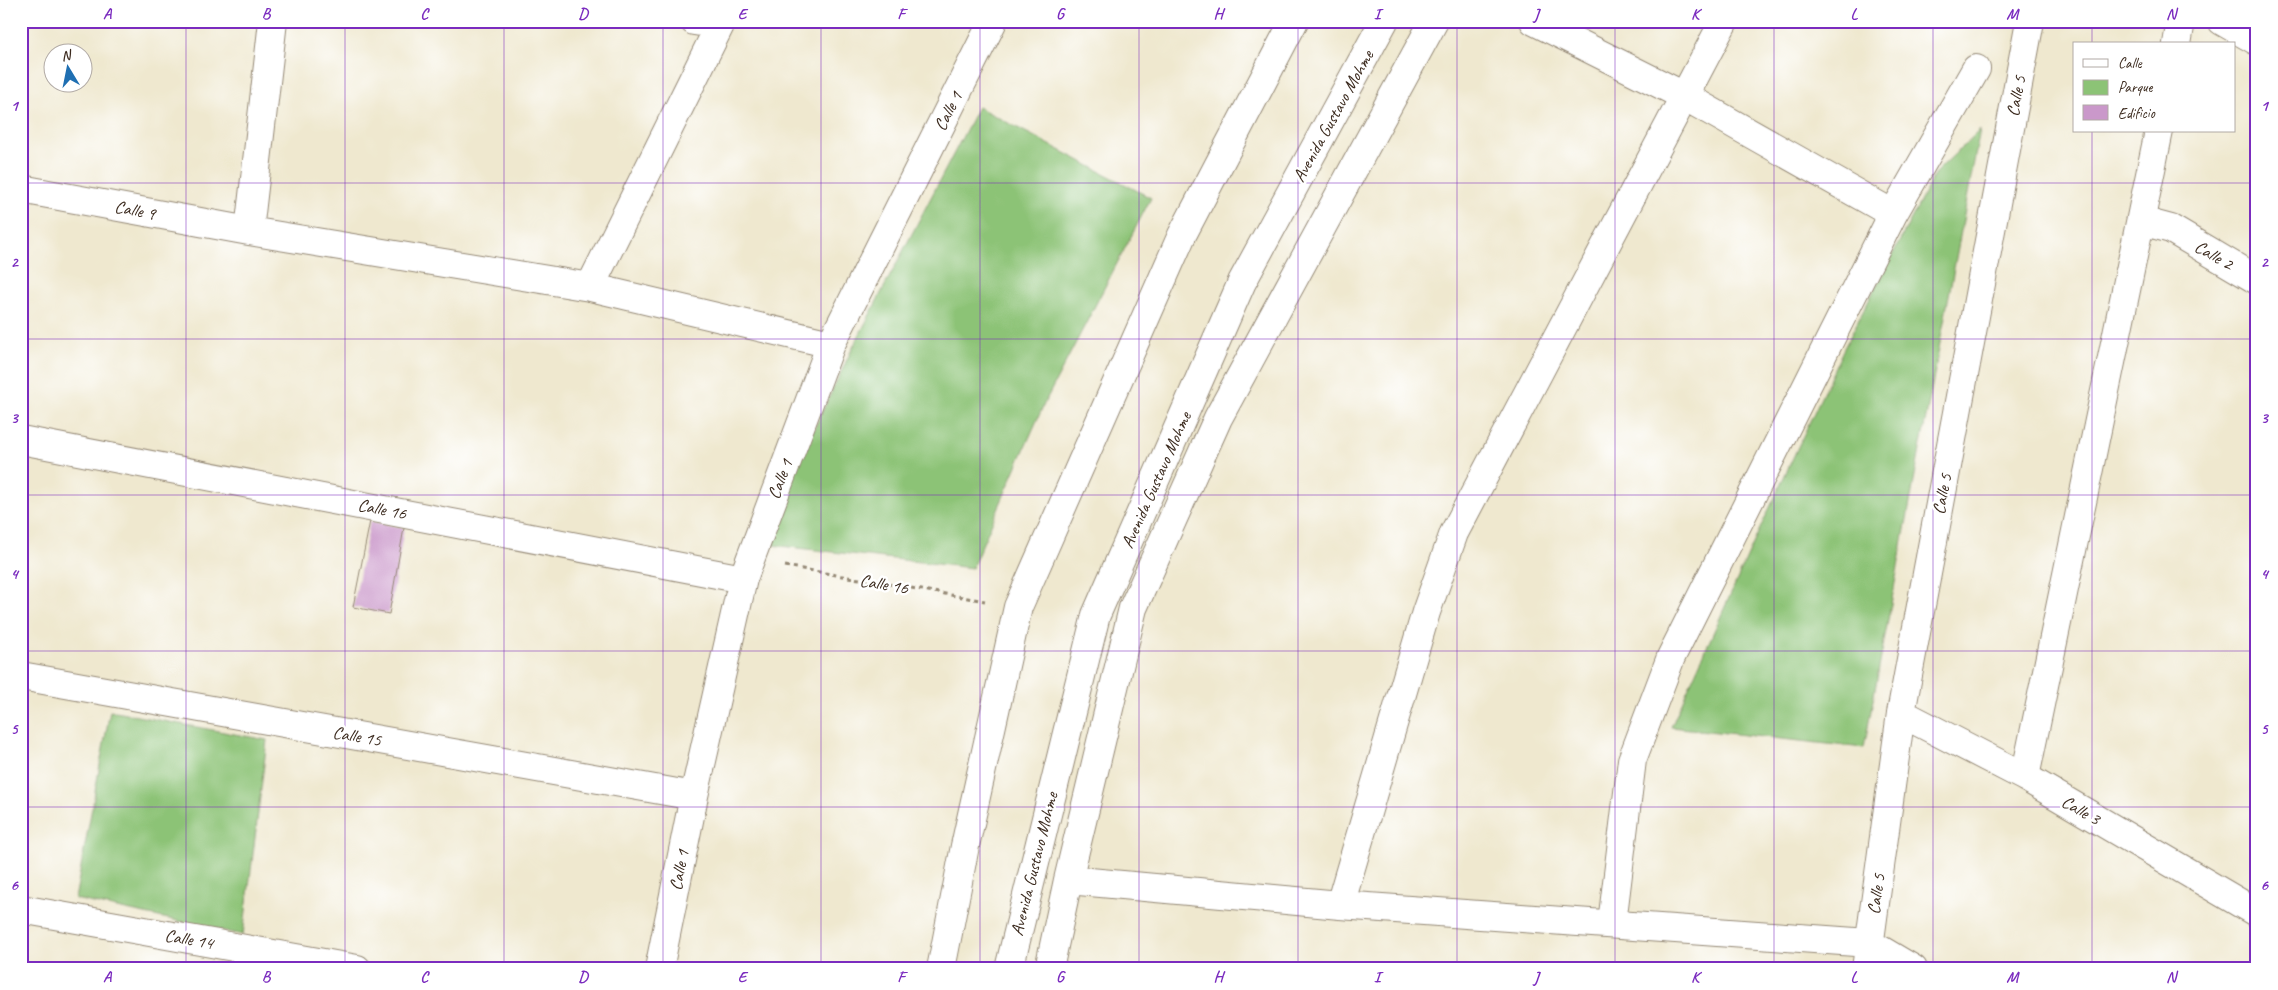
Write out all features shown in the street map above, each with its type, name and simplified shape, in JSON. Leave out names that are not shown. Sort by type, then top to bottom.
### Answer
[{"type":"street","points":[[249,231],[273,21]]},
{"type":"street","name":"Calle 1","points":[[659,969],[694,796],[747,569],[831,344],[993,21]]},
{"type":"street","points":[[941,969],[965,846],[1018,607],[1182,235],[1294,21]]},
{"type":"street","name":"Avenida Gustavo Mohme","points":[[1009,969],[1096,615],[1242,282],[1384,21]]},
{"type":"street","points":[[1050,969],[1068,880],[1133,608],[1218,418],[1434,21]]},
{"type":"street","points":[[1534,21],[1684,96],[1893,214]]},
{"type":"street","points":[[1340,905],[1426,612],[1454,533],[1724,21]]},
{"type":"street","name":"Calle 5","points":[[1868,956],[1901,713],[2030,21]]},
{"type":"street","points":[[2177,42],[2181,21]]},
{"type":"street","points":[[2222,21],[2257,41]]},
{"type":"street","points":[[590,287],[712,22]]},
{"type":"street","points":[[1612,923],[1632,760],[1671,657],[1893,214],[1976,69]]},
{"type":"street","points":[[2025,777],[2159,132]]},
{"type":"street","name":"Calle 9","points":[[21,189],[249,231],[590,287],[831,344]]},
{"type":"street","name":"Calle 2","points":[[2141,221],[2170,230],[2257,280]]},
{"type":"street","name":"Calle 16","points":[[21,440],[747,569]]},
{"type":"street","name":"Calle 15","points":[[21,676],[694,796]]},
{"type":"street","name":"Calle 3","points":[[1901,713],[2025,777],[2257,913]]},
{"type":"street","points":[[1068,880],[1340,905],[1612,923],[1868,956],[1913,969]]},
{"type":"street","name":"Calle 14","points":[[21,909],[357,969]]},
{"type":"path","name":"Calle 16","points":[[747,569],[1018,607]]},
{"type":"green space","points":[[978,107],[1151,198],[1045,402],[972,568],[763,544],[772,517],[852,349]]},
{"type":"green space","points":[[1980,130],[1864,748],[1671,727],[1844,348],[1935,173]]},
{"type":"green space","points":[[110,711],[267,740],[243,935],[75,899]]},
{"type":"building","points":[[370,521],[404,528],[389,614],[353,607]]}]
